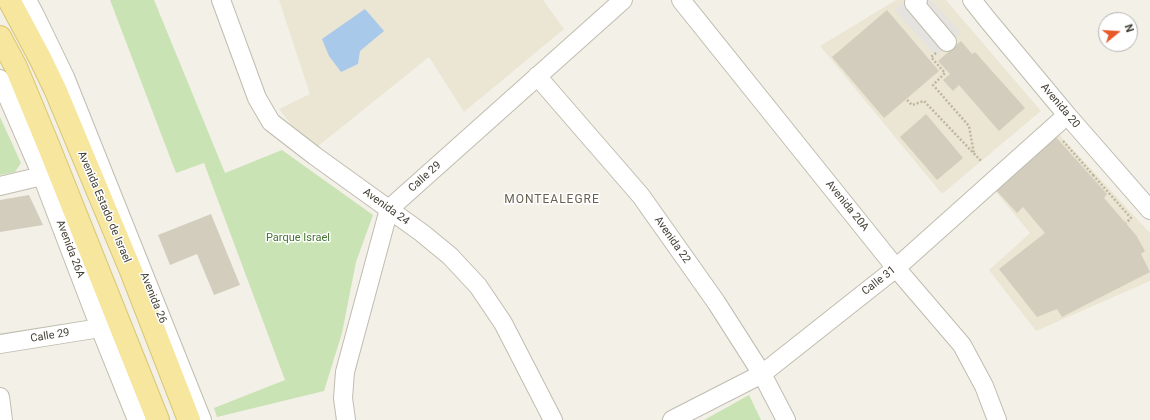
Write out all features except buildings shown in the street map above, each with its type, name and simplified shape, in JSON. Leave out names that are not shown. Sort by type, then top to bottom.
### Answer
[{"type":"main road","name":"Avenida Estado de Israel","points":[[9,0],[55,89],[131,271],[189,420]]},
{"type":"main road","points":[[0,37],[16,67],[158,420]]},
{"type":"main road","points":[[95,185],[123,223]]},
{"type":"main road","points":[[168,335],[172,376]]},
{"type":"street","name":"Avenida 26","points":[[27,0],[45,33],[65,77],[202,420]]},
{"type":"street","name":"Avenida 24","points":[[221,0],[257,98],[271,122],[315,156],[422,233],[450,256],[478,286],[503,323],[553,420]]},
{"type":"street","name":"Calle 29","points":[[389,209],[623,0]]},
{"type":"street","name":"Avenida 20A","points":[[682,0],[896,268],[962,345],[984,386],[997,420]]},
{"type":"street","points":[[918,0],[914,4],[947,42]]},
{"type":"street","name":"Avenida 20","points":[[972,0],[1067,115],[1150,210]]},
{"type":"street","name":"Avenida 22","points":[[537,76],[641,196],[716,302],[762,374],[786,420]]},
{"type":"street","name":"Avenida 26A","points":[[0,79],[42,176],[137,420]]},
{"type":"street","name":"Calle 31","points":[[672,420],[762,374],[896,268],[1067,115]]},
{"type":"street","points":[[0,186],[42,176]]},
{"type":"street","points":[[346,420],[343,398],[345,372],[389,209]]},
{"type":"street","name":"Calle 29","points":[[0,344],[100,328]]},
{"type":"street","points":[[0,397],[3,420]]},
{"type":"path","points":[[947,42],[931,57],[945,73],[932,85],[968,126],[974,154]]},
{"type":"path","points":[[907,100],[912,105],[924,101],[982,162]]},
{"type":"path","points":[[1093,175],[1131,218],[1126,223]]},
{"type":"shaded area","points":[[279,0],[543,0],[564,29],[464,112],[429,57],[312,151],[279,109],[310,94]]},
{"type":"shaded area","points":[[896,0],[946,0],[1041,111],[942,194],[820,46]]},
{"type":"shaded area","points":[[906,0],[931,0],[961,33],[936,56],[895,10]]},
{"type":"shaded area","points":[[1056,131],[1150,233],[1150,281],[1036,331],[989,270],[1030,233],[991,186]]},
{"type":"green space","name":"Parque Israel","points":[[110,0],[154,0],[225,173],[282,150],[373,215],[356,262],[342,333],[324,391],[217,417],[214,408],[285,380],[204,163],[176,173]]},
{"type":"green space","points":[[0,117],[21,163],[15,172],[0,175]]},
{"type":"green space","points":[[749,395],[761,420],[704,420]]},
{"type":"water","points":[[365,9],[384,31],[360,51],[358,64],[341,72],[329,56],[322,39]]},
{"type":"district","name":"MONTEALEGRE","points":[[552,200]]}]
